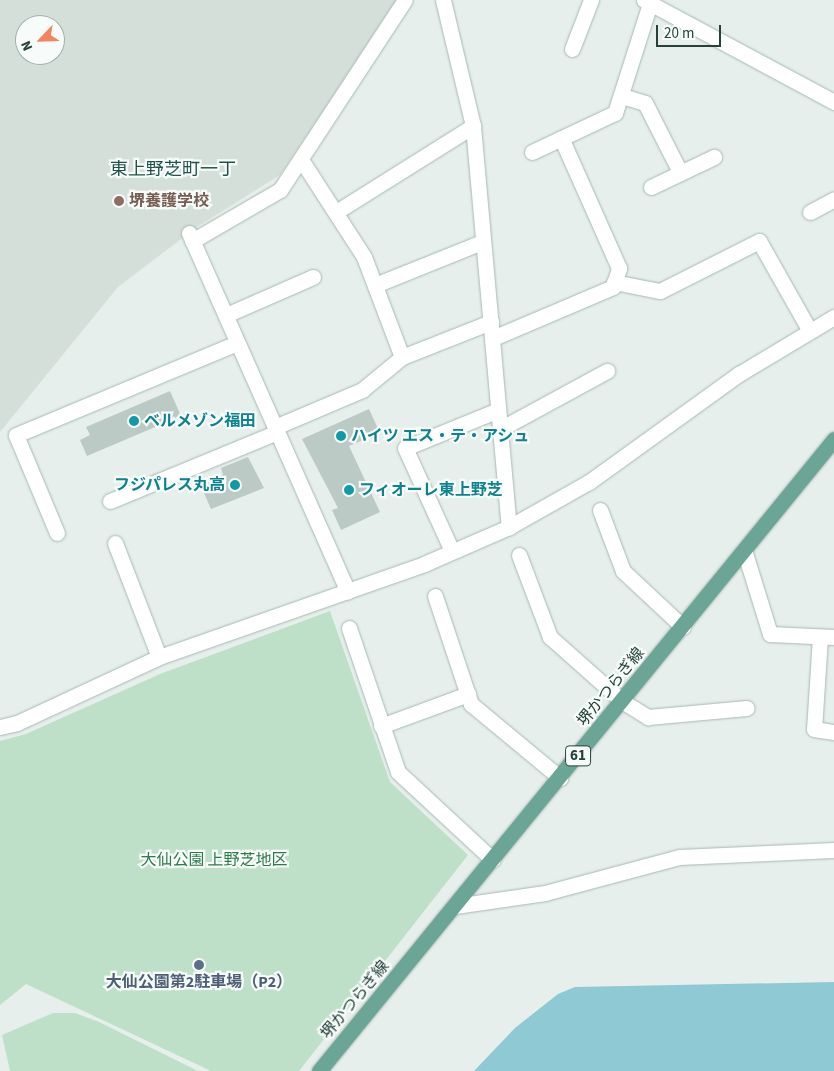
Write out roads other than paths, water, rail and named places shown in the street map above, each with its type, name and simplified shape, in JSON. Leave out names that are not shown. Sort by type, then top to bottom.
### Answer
[{"type":"main road","name":"堺かつらぎ線","points":[[319,1071],[560,778],[744,550],[833,446]]},
{"type":"street","points":[[348,591],[190,237],[280,190],[302,161],[405,0]]},
{"type":"street","points":[[443,0],[473,126],[509,527]]},
{"type":"street","points":[[572,49],[591,0]]},
{"type":"street","points":[[532,152],[615,113],[622,96],[647,2],[834,102]]},
{"type":"street","points":[[622,96],[645,103],[680,172]]},
{"type":"street","points":[[336,212],[473,126]]},
{"type":"street","points":[[493,338],[613,287],[618,268],[561,138]]},
{"type":"street","points":[[651,187],[714,157]]},
{"type":"street","points":[[302,161],[364,257],[402,357]]},
{"type":"street","points":[[810,212],[834,199]]},
{"type":"street","points":[[614,282],[660,291],[759,241],[810,331]]},
{"type":"street","points":[[374,285],[482,242]]},
{"type":"street","points":[[226,314],[313,277]]},
{"type":"street","points":[[0,726],[17,723],[159,657],[348,591],[509,527],[589,482],[739,374],[834,317]]},
{"type":"street","points":[[110,501],[276,430],[362,390],[402,357],[491,322]]},
{"type":"street","points":[[57,533],[16,435],[237,343]]},
{"type":"street","points":[[500,429],[607,371]]},
{"type":"street","points":[[452,551],[405,448],[498,410]]},
{"type":"street","points":[[600,510],[623,571],[683,627]]},
{"type":"street","points":[[115,543],[159,657]]},
{"type":"street","points":[[744,550],[770,634],[827,637],[814,729],[834,732]]},
{"type":"street","points":[[519,555],[550,637],[622,701],[648,717],[747,708]]},
{"type":"street","points":[[435,596],[471,704],[560,778]]},
{"type":"street","points":[[348,628],[398,772],[493,860]]},
{"type":"street","points":[[382,726],[468,694]]},
{"type":"street","points":[[455,906],[545,893],[679,857],[834,850]]},
{"type":"water","points":[[834,982],[834,1071],[474,1071],[515,1028],[558,994],[575,987]]},
{"type":"place","name":"堺養護学校","points":[[119,201]]},
{"type":"place","name":"ベルメゾン福田","points":[[134,421]]},
{"type":"place","name":"ハイツ エス・テ・アシュ","points":[[341,436]]},
{"type":"place","name":"フジパレス丸高","points":[[235,485]]},
{"type":"place","name":"フィオーレ東上野芝","points":[[349,490]]},
{"type":"place","name":"大仙公園第2駐車場（P2）","points":[[199,965]]},
{"type":"district","name":"東上野芝町一丁","points":[[173,170]]},
{"type":"park label","name":"大仙公園 上野芝地区","points":[[214,860]]}]
